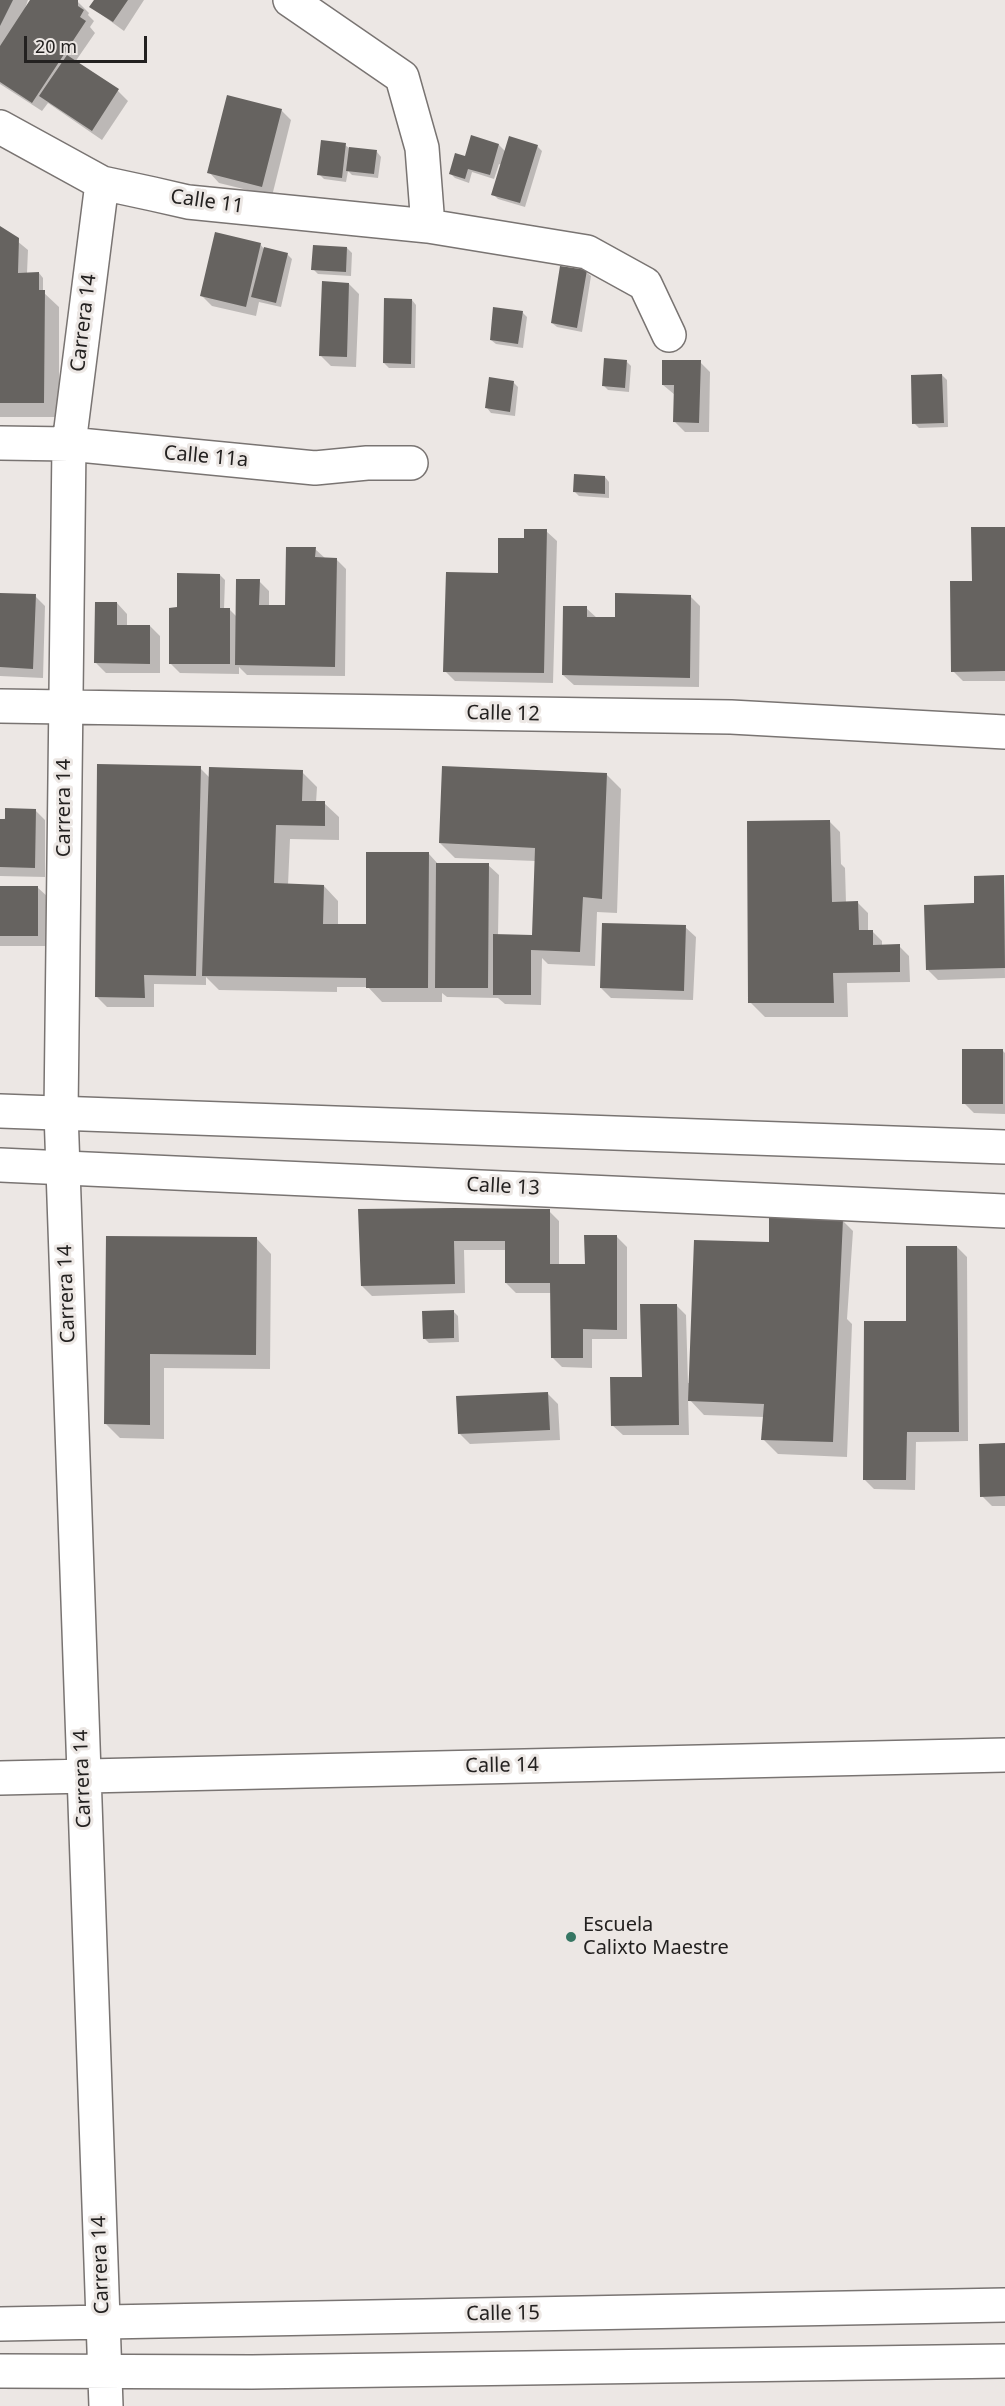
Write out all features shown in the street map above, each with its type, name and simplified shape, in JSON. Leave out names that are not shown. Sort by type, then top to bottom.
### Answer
[{"type":"main road","points":[[290,0],[402,77],[422,147],[428,226]]},
{"type":"main road","name":"Calle 11","points":[[0,127],[102,183],[188,202],[428,226],[587,252],[645,285],[669,335]]},
{"type":"main road","name":"Carrera 14","points":[[102,183],[69,444],[61,1112],[106,2406]]},
{"type":"main road","name":"Calle 11a","points":[[0,443],[69,444],[315,468],[367,463],[411,463]]},
{"type":"main road","name":"Calle 12","points":[[0,706],[731,717],[1005,732]]},
{"type":"main road","points":[[0,1111],[1005,1146]]},
{"type":"main road","name":"Calle 13","points":[[0,1165],[63,1166],[1005,1211]]},
{"type":"main road","name":"Calle 14","points":[[0,1778],[1005,1755]]},
{"type":"main road","name":"Calle 15","points":[[0,2324],[1005,2305]]},
{"type":"main road","points":[[0,2371],[252,2372],[1005,2361]]},
{"type":"building","points":[[0,0],[13,0],[0,26]]},
{"type":"building","points":[[30,0],[78,0],[78,6],[84,10],[80,17],[86,21],[32,103],[0,82],[0,46]]},
{"type":"building","points":[[94,0],[128,0],[113,22],[89,7]]},
{"type":"building","points":[[67,55],[119,89],[92,131],[39,96]]},
{"type":"building","points":[[227,95],[282,109],[262,187],[207,173]]},
{"type":"building","points":[[471,135],[499,144],[490,175],[468,169],[465,179],[449,174],[455,153],[465,156]]},
{"type":"building","points":[[509,136],[538,145],[520,203],[491,195]]},
{"type":"building","points":[[321,140],[346,143],[342,178],[317,175]]},
{"type":"building","points":[[349,147],[377,150],[374,174],[346,171]]},
{"type":"building","points":[[0,226],[19,238],[18,273],[39,272],[39,290],[45,290],[44,403],[0,403]]},
{"type":"building","points":[[215,232],[261,243],[246,307],[200,296]]},
{"type":"building","points":[[313,245],[347,247],[346,272],[311,270]]},
{"type":"building","points":[[264,247],[288,253],[276,303],[251,297]]},
{"type":"building","points":[[560,266],[587,270],[577,328],[551,323]]},
{"type":"building","points":[[322,281],[349,283],[347,357],[319,356]]},
{"type":"building","points":[[384,298],[412,299],[411,364],[383,363]]},
{"type":"building","points":[[493,307],[523,311],[518,344],[490,340]]},
{"type":"building","points":[[604,358],[627,360],[625,388],[602,386]]},
{"type":"building","points":[[662,360],[701,360],[699,423],[673,422],[674,385],[662,385]]},
{"type":"building","points":[[942,374],[944,423],[912,424],[911,375]]},
{"type":"building","points":[[489,377],[514,381],[510,412],[485,408]]},
{"type":"building","points":[[574,474],[605,476],[605,494],[573,492]]},
{"type":"building","points":[[971,527],[1005,527],[1005,671],[951,672],[950,581],[972,581]]},
{"type":"building","points":[[524,529],[547,529],[544,673],[443,672],[446,572],[498,573],[498,538],[524,538]]},
{"type":"building","points":[[286,547],[316,547],[315,557],[337,558],[335,667],[235,665],[236,579],[260,579],[259,605],[285,605]]},
{"type":"building","points":[[177,573],[220,574],[220,608],[230,608],[230,664],[169,664],[169,608],[177,607]]},
{"type":"building","points":[[0,593],[36,594],[33,669],[0,667]]},
{"type":"building","points":[[615,593],[691,595],[690,678],[562,675],[563,606],[587,606],[587,617],[615,617]]},
{"type":"building","points":[[95,602],[117,602],[117,625],[150,625],[150,664],[94,663]]},
{"type":"building","points":[[97,764],[201,766],[196,976],[144,975],[145,998],[95,997]]},
{"type":"building","points":[[442,766],[607,773],[602,899],[583,897],[580,952],[531,950],[531,995],[493,995],[493,934],[532,935],[535,848],[439,843]]},
{"type":"building","points":[[209,767],[303,770],[302,801],[325,801],[325,826],[276,825],[274,883],[324,885],[323,924],[366,924],[366,852],[429,852],[428,988],[366,988],[366,978],[202,976]]},
{"type":"building","points":[[5,808],[36,809],[35,868],[0,867],[0,819],[5,819]]},
{"type":"building","points":[[830,820],[832,902],[858,901],[859,930],[873,930],[873,945],[900,944],[900,972],[833,973],[834,1003],[748,1003],[747,821]]},
{"type":"building","points":[[436,863],[489,863],[488,988],[435,988]]},
{"type":"building","points":[[1004,875],[1005,968],[926,970],[924,905],[974,903],[974,876]]},
{"type":"building","points":[[0,886],[38,886],[38,936],[0,936]]},
{"type":"building","points":[[602,923],[686,925],[684,991],[600,988]]},
{"type":"building","points":[[962,1049],[1003,1049],[1003,1104],[962,1104]]},
{"type":"building","points":[[358,1209],[550,1209],[550,1264],[585,1264],[584,1235],[617,1235],[617,1330],[583,1329],[583,1358],[551,1358],[550,1283],[505,1283],[505,1241],[454,1241],[455,1284],[361,1286]]},
{"type":"building","points":[[769,1216],[843,1219],[833,1442],[761,1440],[764,1404],[688,1401],[694,1240],[769,1242]]},
{"type":"building","points":[[106,1236],[257,1237],[256,1355],[150,1354],[150,1425],[104,1424]]},
{"type":"building","points":[[906,1246],[957,1246],[959,1432],[907,1432],[906,1480],[863,1480],[864,1321],[906,1321]]},
{"type":"building","points":[[640,1304],[677,1304],[679,1425],[611,1426],[610,1377],[642,1377]]},
{"type":"building","points":[[454,1310],[454,1338],[423,1339],[422,1311]]},
{"type":"building","points":[[548,1392],[550,1430],[458,1434],[456,1396]]},
{"type":"building","points":[[1005,1443],[1005,1496],[980,1497],[979,1444]]},
{"type":"place","name":"Escuela Calixto Maestre","points":[[571,1937]]}]
